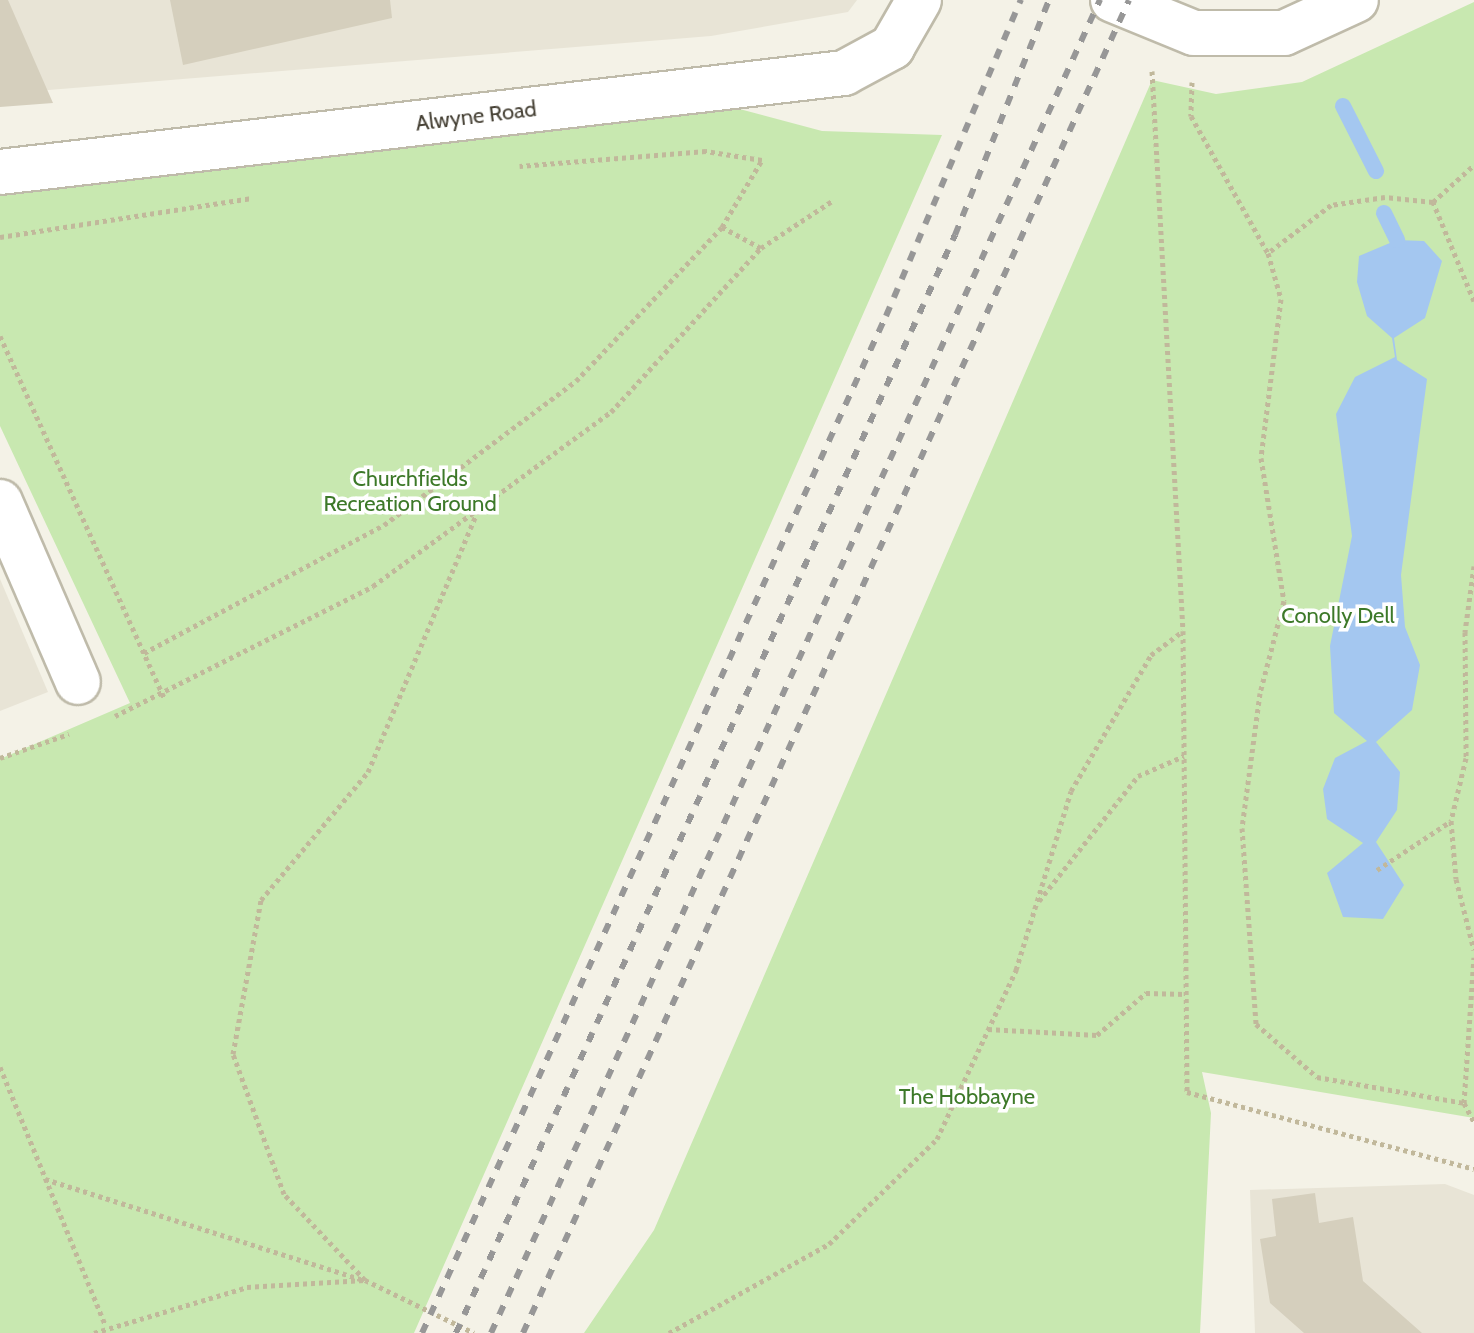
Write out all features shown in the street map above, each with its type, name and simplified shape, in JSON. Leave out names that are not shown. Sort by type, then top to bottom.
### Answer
[{"type":"street","name":"Alwyne Road","points":[[0,172],[844,73],[892,47],[919,0]]},
{"type":"street","points":[[1113,0],[1183,30],[1284,33],[1356,0]]},
{"type":"street","points":[[0,502],[78,682]]},
{"type":"path","points":[[1183,30],[1191,116],[1268,253],[1281,299],[1261,458],[1284,601],[1260,693],[1242,828],[1256,1024],[1317,1077],[1464,1103]]},
{"type":"path","points":[[1183,30],[1152,69],[1183,631],[1187,1092],[1474,1169]]},
{"type":"path","points":[[144,653],[384,525],[576,381],[722,227],[762,160],[706,151],[507,167]]},
{"type":"path","points":[[1268,253],[1331,205],[1385,197],[1433,202],[1474,165]]},
{"type":"path","points":[[0,237],[262,196]]},
{"type":"path","points":[[108,719],[164,697],[373,586],[611,412],[761,248],[832,201]]},
{"type":"path","points":[[1433,202],[1474,301]]},
{"type":"path","points":[[722,227],[761,248]]},
{"type":"path","points":[[0,336],[164,697]]},
{"type":"path","points":[[365,1280],[284,1194],[233,1054],[261,900],[368,772],[479,509]]},
{"type":"path","points":[[1474,566],[1465,632],[1466,758],[1451,821],[1474,950]]},
{"type":"path","points":[[669,1333],[829,1244],[937,1139],[988,1029],[1036,905],[1071,791],[1151,655],[1183,631]]},
{"type":"path","points":[[0,758],[81,729]]},
{"type":"path","points":[[1036,905],[1138,776],[1185,756]]},
{"type":"path","points":[[1377,870],[1451,821]]},
{"type":"path","points":[[1474,957],[1464,1103],[1474,1122]]},
{"type":"path","points":[[988,1029],[1097,1035],[1146,993],[1186,994]]},
{"type":"path","points":[[0,1067],[105,1324]]},
{"type":"path","points":[[45,1179],[365,1280],[474,1333]]},
{"type":"path","points":[[94,1333],[105,1324],[247,1287],[365,1280]]},
{"type":"shaded area","points":[[0,0],[857,0],[848,12],[711,36],[0,94]]},
{"type":"shaded area","points":[[0,579],[48,692],[0,711]]},
{"type":"shaded area","points":[[1445,1184],[1474,1195],[1474,1333],[1255,1333],[1250,1190]]},
{"type":"green space","points":[[1474,2],[1474,1118],[1202,1072],[1211,1113],[1200,1333],[584,1333],[654,1230],[1152,80],[1216,94],[1302,82]]},
{"type":"green space","name":"Churchfields Recreation Ground","points":[[732,107],[822,131],[942,135],[414,1333],[0,1333],[0,759],[130,703],[0,426],[0,190]]},
{"type":"water","points":[[1397,240],[1424,241],[1442,261],[1425,318],[1394,338],[1397,360],[1427,379],[1401,575],[1405,627],[1420,665],[1412,710],[1376,742],[1400,772],[1397,810],[1376,842],[1404,885],[1383,919],[1343,917],[1327,873],[1363,843],[1327,819],[1323,789],[1335,758],[1367,741],[1334,713],[1330,646],[1352,536],[1336,414],[1355,377],[1395,357],[1392,338],[1367,316],[1357,282],[1359,256]]},
{"type":"building","points":[[0,0],[8,0],[53,103],[0,107]]},
{"type":"building","points":[[170,0],[390,0],[392,18],[183,65]]},
{"type":"building","points":[[1315,1193],[1319,1223],[1353,1217],[1363,1281],[1422,1333],[1304,1333],[1270,1303],[1260,1239],[1276,1236],[1272,1199]]},
{"type":"waterway","points":[[1343,106],[1376,171]]},
{"type":"waterway","points":[[1384,213],[1397,240]]},
{"type":"railway","points":[[422,1333],[886,316],[1021,0]]},
{"type":"railway","points":[[456,1333],[955,235],[1049,0]]},
{"type":"railway","points":[[491,1333],[1100,0]]},
{"type":"railway","points":[[523,1333],[1129,0]]},
{"type":"park label","name":"Conolly Dell","points":[[1338,616]]},
{"type":"park label","name":"The Hobbayne","points":[[967,1097]]}]
